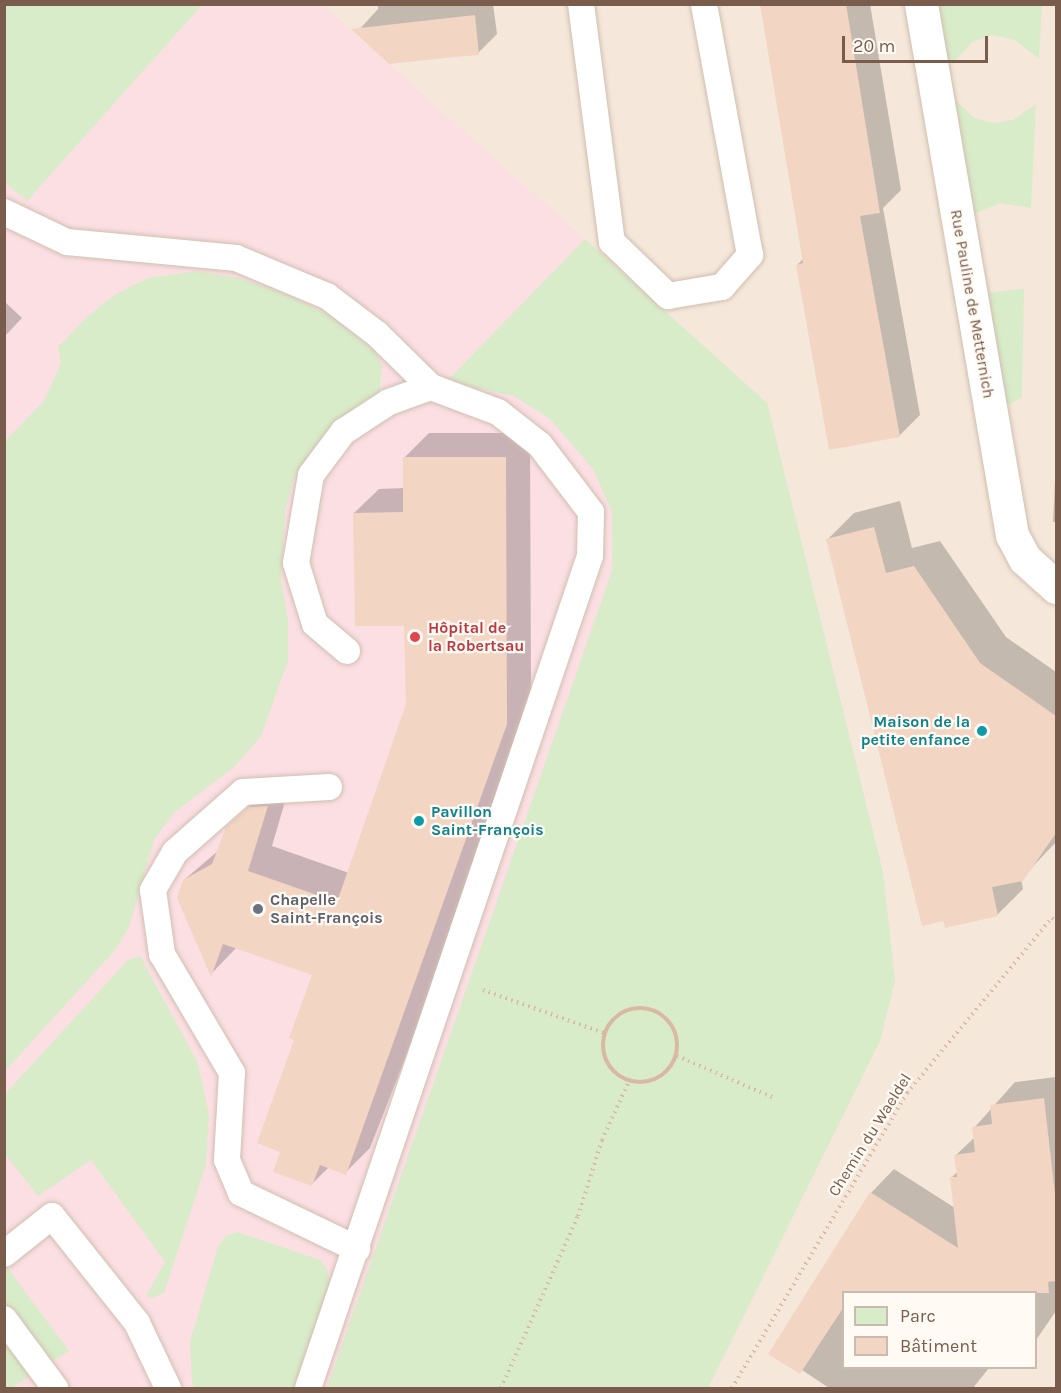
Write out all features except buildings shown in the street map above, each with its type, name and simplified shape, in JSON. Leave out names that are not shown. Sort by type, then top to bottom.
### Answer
[{"type":"street","name":"Rue Pauline de Metternich","points":[[921,4],[1012,535],[1025,559],[1056,587]]},
{"type":"lane","points":[[581,4],[612,242],[668,296],[722,287],[750,255],[704,4]]},
{"type":"lane","points":[[4,212],[67,242],[236,258],[327,296],[377,334],[431,387],[498,412],[540,446],[591,512],[590,556],[308,1389]]},
{"type":"lane","points":[[347,651],[315,624],[296,563],[311,475],[343,432],[389,402],[431,387]]},
{"type":"lane","points":[[329,787],[243,792],[175,852],[153,890],[162,954],[232,1073],[227,1160],[241,1193],[357,1249]]},
{"type":"lane","points":[[4,1254],[52,1216],[137,1323],[168,1389]]},
{"type":"lane","points":[[4,1319],[55,1389]]},
{"type":"path","name":"Chemin du Waeldel","points":[[732,1389],[907,1094],[1052,918],[1056,921]]},
{"type":"path","points":[[449,978],[604,1033]]},
{"type":"path","points":[[652,1009],[674,1028],[677,1056],[669,1069],[658,1078],[644,1083],[629,1081],[607,1062],[603,1048],[604,1033],[611,1020],[623,1011],[652,1009]]},
{"type":"path","points":[[677,1056],[774,1098]]},
{"type":"path","points":[[501,1389],[578,1216],[602,1140],[629,1081]]},
{"type":"shaded area","name":"Hôpital de la Robertsau","points":[[5,5],[1056,5],[1056,1388],[5,1388]]},
{"type":"shaded area","name":"Hôpital de la Robertsau","points":[[5,5],[323,5],[767,403],[883,872],[895,981],[880,1041],[708,1388],[5,1388]]},
{"type":"green space","points":[[4,5],[202,5],[27,201],[5,183]]},
{"type":"green space","points":[[936,5],[1042,5],[1039,59],[1015,40],[992,35],[972,42],[953,63],[946,63]]},
{"type":"green space","points":[[956,100],[974,118],[994,123],[1013,120],[1036,104],[1031,208],[1000,203],[974,214],[970,211],[952,101]]},
{"type":"green space","points":[[585,239],[767,403],[883,872],[895,981],[880,1041],[708,1388],[327,1388],[612,571],[612,512],[593,469],[550,419],[514,396],[458,384],[450,378]]},
{"type":"green space","points":[[196,271],[239,278],[285,294],[333,317],[376,353],[382,366],[380,391],[374,401],[334,427],[295,476],[285,511],[281,579],[288,619],[288,661],[261,736],[235,766],[174,813],[154,840],[129,927],[116,949],[5,1071],[4,442],[44,401],[61,363],[58,347],[87,317],[116,294],[148,278]]},
{"type":"green space","points":[[1024,289],[1022,397],[1010,405],[1004,401],[985,293]]},
{"type":"green space","points":[[140,956],[198,1063],[209,1115],[206,1165],[164,1293],[152,1298],[146,1296],[165,1262],[91,1160],[38,1196],[4,1153],[5,1094],[128,960]]},
{"type":"green space","points":[[238,1232],[320,1260],[327,1269],[330,1282],[294,1388],[194,1388],[190,1342],[218,1246],[226,1236]]},
{"type":"green space","points":[[4,1263],[69,1351],[11,1388],[5,1388]]},
{"type":"place","name":"Hôpital de la Robertsau","points":[[415,637]]},
{"type":"place","name":"Maison de la petite enfance","points":[[982,731]]},
{"type":"place","name":"Pavillon Saint-François","points":[[419,821]]},
{"type":"place","name":"Chapelle Saint-François","points":[[258,909]]}]
